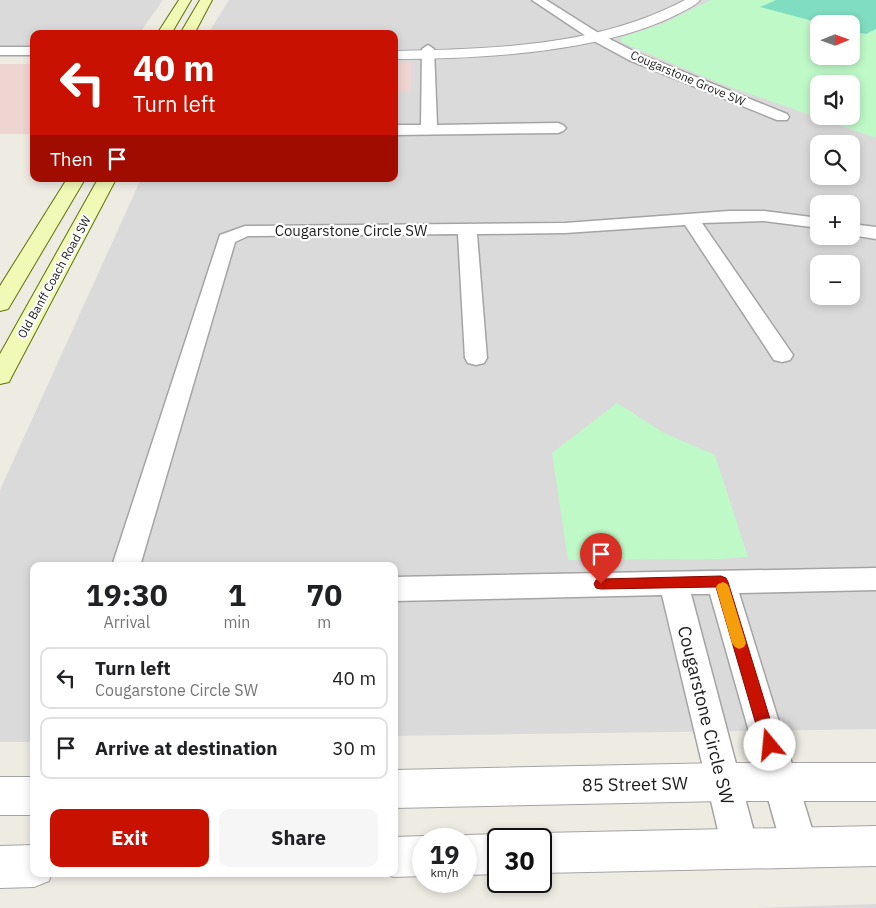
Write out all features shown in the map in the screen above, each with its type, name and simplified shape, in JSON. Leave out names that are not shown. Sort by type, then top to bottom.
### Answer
[{"type":"main road","points":[[166,30],[185,0]]},
{"type":"main road","points":[[189,30],[206,0]]},
{"type":"main road","points":[[155,30],[176,13]]},
{"type":"main road","points":[[0,304],[74,182]]},
{"type":"main road","name":"Old Banff Coach Road SW","points":[[0,376],[105,182]]},
{"type":"street","name":"Cougarstone Grove SW","points":[[538,0],[596,37],[634,56],[782,117]]},
{"type":"street","points":[[398,55],[557,45],[644,24],[694,0]]},
{"type":"street","points":[[398,49],[428,52]]},
{"type":"street","points":[[0,51],[11,55],[30,57]]},
{"type":"street","points":[[11,55],[30,52]]},
{"type":"street","points":[[428,52],[429,129]]},
{"type":"street","points":[[398,130],[558,128]]},
{"type":"street","name":"Cougarstone Circle SW","points":[[127,562],[227,239],[245,231],[467,230],[593,227],[729,216],[764,216],[810,222]]},
{"type":"street","points":[[690,220],[782,355]]},
{"type":"street","points":[[467,230],[476,358]]},
{"type":"street","points":[[860,230],[876,233]]},
{"type":"street","points":[[398,589],[876,579]]},
{"type":"street","name":"Cougarstone Circle SW","points":[[673,582],[740,847]]},
{"type":"street","points":[[721,582],[800,848]]},
{"type":"street","name":"85 Street SW","points":[[398,789],[723,782],[876,782]]},
{"type":"street","points":[[0,796],[30,796]]},
{"type":"street","points":[[552,853],[740,847],[876,846]]},
{"type":"street","points":[[398,857],[412,856]]},
{"type":"street","points":[[0,867],[30,866]]},
{"type":"shaded area","points":[[0,0],[163,0],[142,30],[30,30],[30,48],[0,48]]},
{"type":"shaded area","points":[[229,0],[876,0],[876,729],[398,736],[398,562],[30,562],[30,742],[0,742],[0,490],[140,182],[398,182],[398,91],[411,91],[411,62],[398,62],[398,30],[210,30]]},
{"type":"shaded area","points":[[398,62],[411,62],[411,91],[398,91]]},
{"type":"shaded area","points":[[0,64],[30,64],[30,134],[0,134]]},
{"type":"shaded area","points":[[876,904],[876,908],[756,908]]},
{"type":"green space","points":[[711,0],[876,0],[876,138],[839,125],[860,125],[860,75],[810,75],[810,115],[722,84],[623,43],[620,38],[662,24]]},
{"type":"green space","points":[[776,0],[876,0],[876,29],[866,34],[860,33],[860,15],[810,15],[810,20],[760,7]]},
{"type":"green space","points":[[617,403],[664,433],[715,455],[748,557],[720,559],[568,560],[552,453]]},
{"type":"slow traffic","points":[[723,587],[739,643]]},
{"type":"route","points":[[601,584],[721,582],[770,745]]}]
